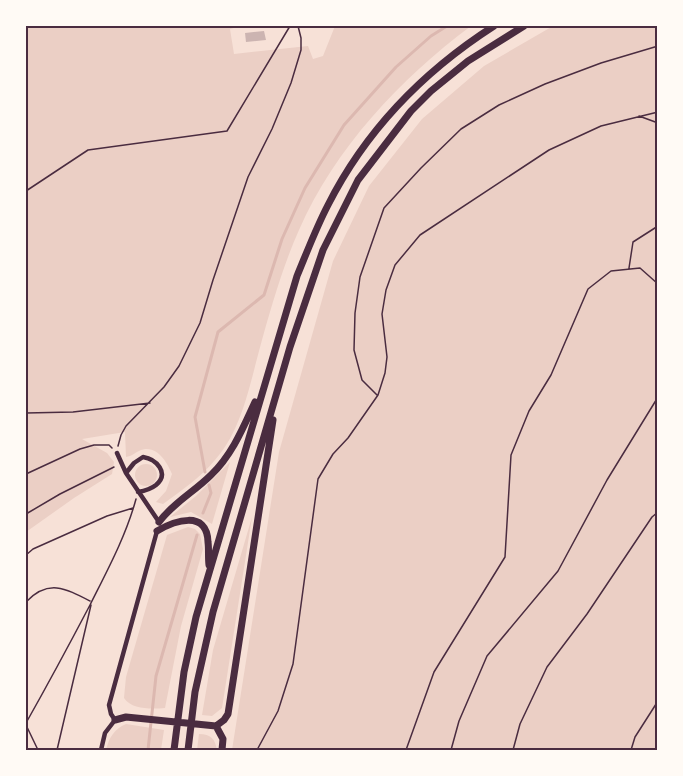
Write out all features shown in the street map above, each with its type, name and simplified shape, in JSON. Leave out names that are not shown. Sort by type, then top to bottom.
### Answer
[{"type":"highway","points":[[174,750],[184,672],[209,568],[297,276],[328,204],[345,174],[382,122],[422,80],[460,49],[494,26]]},
{"type":"highway","points":[[188,750],[202,653],[290,347],[323,249],[358,180],[392,133],[431,91],[468,61],[524,26]]},
{"type":"highway","points":[[159,522],[168,510],[212,475],[226,457],[238,440],[264,385]]},
{"type":"highway","points":[[115,720],[136,717],[212,726],[224,720],[228,714],[278,390]]},
{"type":"highway","points":[[157,531],[177,520],[196,522],[207,534],[209,568]]},
{"type":"highway","points":[[212,726],[223,739],[222,750]]},
{"type":"street","points":[[101,750],[105,733],[115,720],[109,705],[159,522],[126,473],[117,453]]},
{"type":"street","points":[[126,473],[143,457],[152,459],[158,464],[161,471],[159,481],[154,486],[138,492]]},
{"type":"path","points":[[26,191],[88,150],[227,131],[290,26]]},
{"type":"path","points":[[117,453],[120,435],[179,366],[200,323],[248,177],[272,129],[291,83],[301,50],[301,38],[297,26]]},
{"type":"path","points":[[378,395],[362,380],[354,350],[354,341],[360,277],[384,208],[461,129],[500,105],[544,84],[657,46]]},
{"type":"path","points":[[257,750],[278,711],[293,664],[318,479],[333,454],[355,429],[378,395],[385,373],[387,357],[382,314],[386,290],[395,265],[420,235],[549,150],[600,126],[657,112]]},
{"type":"path","points":[[638,116],[657,123]]},
{"type":"path","points":[[628,270],[633,242],[657,226]]},
{"type":"path","points":[[406,750],[434,672],[505,557],[511,455],[529,411],[550,375],[588,289],[611,272],[640,268],[657,284]]},
{"type":"path","points":[[451,750],[459,721],[487,656],[558,571],[607,480],[657,397]]},
{"type":"path","points":[[26,413],[73,412],[150,402]]},
{"type":"path","points":[[26,474],[80,449],[94,445],[109,445]]},
{"type":"path","points":[[26,514],[60,494],[121,464]]},
{"type":"path","points":[[38,750],[26,724],[116,552],[138,492]]},
{"type":"path","points":[[26,555],[33,549],[107,516],[134,508]]},
{"type":"path","points":[[513,750],[520,724],[547,667],[587,614],[657,512]]},
{"type":"path","points":[[26,602],[34,594],[49,587],[67,589],[91,602]]},
{"type":"path","points":[[57,750],[91,602]]},
{"type":"path","points":[[631,750],[635,737],[657,701]]},
{"type":"shaded area","points":[[26,26],[241,26],[230,29],[234,54],[308,46],[313,59],[323,56],[335,26],[471,26],[395,92],[372,117],[331,171],[293,244],[238,423],[224,449],[215,460],[184,489],[163,504],[156,502],[166,491],[172,474],[160,455],[145,449],[126,457],[125,432],[82,439],[107,453],[114,462],[112,474],[26,532]]},
{"type":"shaded area","points":[[553,26],[657,26],[657,750],[232,750],[279,452],[333,261],[369,186],[422,119],[484,66]]},
{"type":"shaded area","points":[[230,462],[212,524],[191,512],[170,517],[196,496]]},
{"type":"shaded area","points":[[146,464],[156,471],[157,475],[150,485],[146,486],[136,479],[135,475],[142,465]]},
{"type":"shaded area","points":[[252,517],[222,708],[212,716],[202,715],[213,650]]},
{"type":"shaded area","points":[[188,527],[200,534],[203,549],[181,626],[165,708],[137,707],[124,698],[126,677],[167,535]]},
{"type":"shaded area","points":[[126,724],[164,730],[161,750],[106,750],[113,734]]},
{"type":"shaded area","points":[[199,734],[212,738],[217,750],[197,750]]},
{"type":"building","points":[[264,31],[266,40],[246,42],[245,33]]},
{"type":"waterway","points":[[205,472],[195,417],[218,332],[264,295],[282,239],[305,188],[344,125],[396,67],[431,36],[447,26]]},
{"type":"waterway","points":[[203,513],[211,493],[209,485]]},
{"type":"waterway","points":[[148,750],[156,676],[197,535]]}]
